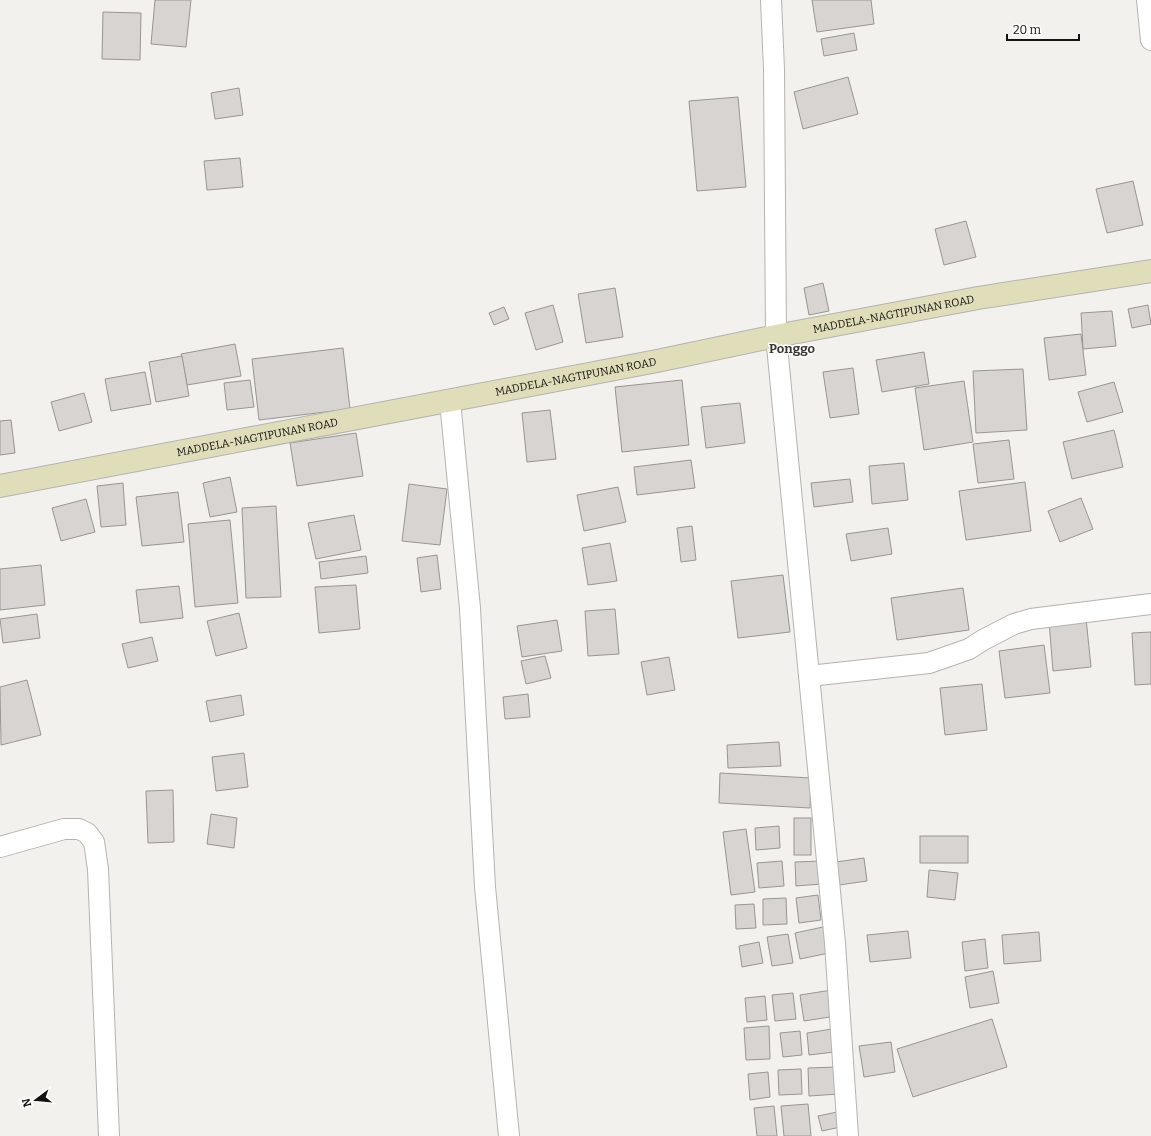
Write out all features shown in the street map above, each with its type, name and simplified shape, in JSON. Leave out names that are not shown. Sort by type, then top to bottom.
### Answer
[{"type":"main road","name":"MADDELA-NAGTIPUNAN ROAD","points":[[0,486],[450,401],[776,336],[978,298],[1151,271]]},
{"type":"street","points":[[771,0],[774,69],[776,336],[835,943],[848,1136]]},
{"type":"street","points":[[1147,0],[1151,40]]},
{"type":"street","points":[[450,401],[470,608],[485,887],[509,1136]]},
{"type":"street","points":[[809,676],[929,663],[969,649],[1014,624],[1031,619],[1151,604]]},
{"type":"street","points":[[0,847],[64,829],[79,828],[87,833],[94,842],[98,869],[109,1136]]},
{"type":"building","points":[[155,0],[191,0],[186,47],[151,44]]},
{"type":"building","points":[[812,0],[871,0],[874,24],[817,32]]},
{"type":"building","points":[[103,12],[141,13],[140,60],[102,59]]},
{"type":"building","points":[[854,33],[857,50],[824,56],[821,39]]},
{"type":"building","points":[[848,77],[858,114],[803,129],[794,92]]},
{"type":"building","points":[[239,88],[243,115],[215,119],[211,93]]},
{"type":"building","points":[[738,97],[746,187],[697,191],[689,101]]},
{"type":"building","points":[[240,158],[243,187],[207,190],[204,161]]},
{"type":"building","points":[[1133,181],[1143,225],[1107,233],[1096,189]]},
{"type":"building","points":[[966,221],[976,257],[944,265],[935,229]]},
{"type":"building","points":[[823,283],[829,311],[809,315],[804,288]]},
{"type":"building","points":[[615,288],[623,337],[586,343],[578,294]]},
{"type":"building","points":[[553,305],[563,342],[536,350],[525,313]]},
{"type":"building","points":[[1148,305],[1151,324],[1132,328],[1128,309]]},
{"type":"building","points":[[504,307],[509,319],[494,325],[489,313]]},
{"type":"building","points":[[1112,311],[1116,346],[1083,349],[1081,313]]},
{"type":"building","points":[[1081,334],[1086,375],[1049,380],[1044,338]]},
{"type":"building","points":[[235,344],[241,376],[187,385],[181,354]]},
{"type":"building","points":[[343,348],[350,409],[259,420],[252,359]]},
{"type":"building","points":[[924,352],[929,384],[882,392],[876,360]]},
{"type":"building","points":[[182,356],[189,396],[156,402],[149,362]]},
{"type":"building","points":[[853,368],[859,414],[830,418],[823,372]]},
{"type":"building","points":[[1023,369],[1027,430],[976,433],[973,371]]},
{"type":"building","points":[[145,372],[151,404],[111,411],[105,379]]},
{"type":"building","points":[[250,380],[254,407],[227,410],[224,383]]},
{"type":"building","points":[[682,380],[689,445],[622,452],[615,387]]},
{"type":"building","points":[[964,381],[973,442],[924,450],[915,388]]},
{"type":"building","points":[[1114,382],[1123,412],[1087,422],[1078,392]]},
{"type":"building","points":[[84,393],[92,422],[59,431],[51,402]]},
{"type":"building","points":[[740,403],[745,443],[706,448],[701,407]]},
{"type":"building","points":[[550,410],[556,459],[527,462],[522,413]]},
{"type":"building","points":[[11,420],[15,453],[0,455],[0,421]]},
{"type":"building","points":[[1114,430],[1123,467],[1072,479],[1063,442]]},
{"type":"building","points":[[356,433],[363,476],[297,486],[290,443]]},
{"type":"building","points":[[1009,440],[1014,479],[978,483],[973,444]]},
{"type":"building","points":[[691,460],[695,488],[637,495],[634,467]]},
{"type":"building","points":[[904,463],[908,500],[872,504],[869,466]]},
{"type":"building","points":[[230,477],[237,512],[210,517],[203,483]]},
{"type":"building","points":[[850,479],[853,502],[814,507],[811,483]]},
{"type":"building","points":[[1025,482],[1031,531],[966,540],[959,491]]},
{"type":"building","points":[[123,483],[126,525],[101,527],[97,486]]},
{"type":"building","points":[[409,484],[447,489],[440,545],[402,541]]},
{"type":"building","points":[[618,487],[626,522],[584,531],[577,495]]},
{"type":"building","points":[[178,492],[184,542],[142,546],[136,497]]},
{"type":"building","points":[[1081,498],[1093,529],[1060,542],[1048,511]]},
{"type":"building","points":[[86,499],[95,532],[61,541],[52,508]]},
{"type":"building","points":[[276,506],[281,597],[246,598],[242,508]]},
{"type":"building","points":[[354,515],[361,550],[316,559],[308,523]]},
{"type":"building","points":[[230,520],[238,603],[195,607],[188,524]]},
{"type":"building","points":[[692,526],[696,560],[681,562],[677,528]]},
{"type":"building","points":[[888,528],[892,554],[851,561],[846,534]]},
{"type":"building","points":[[610,543],[617,581],[588,585],[582,548]]},
{"type":"building","points":[[437,555],[441,589],[421,592],[417,558]]},
{"type":"building","points":[[366,556],[368,573],[321,579],[319,562]]},
{"type":"building","points":[[41,565],[45,605],[0,610],[0,569]]},
{"type":"building","points":[[783,575],[790,632],[738,638],[731,581]]},
{"type":"building","points":[[356,585],[360,629],[319,633],[315,587]]},
{"type":"building","points":[[179,586],[183,618],[140,623],[136,590]]},
{"type":"building","points":[[963,588],[969,630],[897,640],[891,598]]},
{"type":"building","points":[[615,609],[619,654],[588,656],[585,611]]},
{"type":"building","points":[[239,613],[247,648],[216,656],[207,621]]},
{"type":"building","points":[[37,614],[40,638],[3,643],[0,619]]},
{"type":"building","points":[[1086,618],[1091,667],[1053,671],[1049,621]]},
{"type":"building","points":[[557,620],[562,651],[522,657],[517,626]]},
{"type":"building","points":[[1151,632],[1151,684],[1135,685],[1132,633]]},
{"type":"building","points":[[152,637],[158,661],[128,668],[122,644]]},
{"type":"building","points":[[1044,645],[1050,693],[1005,698],[999,651]]},
{"type":"building","points":[[545,656],[551,678],[526,684],[521,661]]},
{"type":"building","points":[[669,657],[675,690],[647,695],[641,662]]},
{"type":"building","points":[[27,680],[41,735],[1,745],[0,687]]},
{"type":"building","points":[[982,684],[987,730],[945,735],[940,688]]},
{"type":"building","points":[[528,694],[530,717],[505,719],[503,697]]},
{"type":"building","points":[[241,695],[244,715],[210,722],[206,701]]},
{"type":"building","points":[[779,742],[781,766],[728,768],[727,745]]},
{"type":"building","points":[[244,753],[248,787],[216,791],[212,757]]},
{"type":"building","points":[[720,773],[811,778],[810,808],[719,803]]},
{"type":"building","points":[[173,790],[174,842],[148,843],[146,791]]},
{"type":"building","points":[[211,814],[237,818],[234,848],[207,844]]},
{"type":"building","points":[[794,818],[811,818],[811,855],[794,855]]},
{"type":"building","points":[[779,826],[780,848],[756,850],[755,828]]},
{"type":"building","points":[[746,829],[755,892],[731,895],[723,832]]},
{"type":"building","points":[[920,836],[968,836],[968,863],[920,863]]},
{"type":"building","points":[[864,858],[867,881],[839,885],[836,862]]},
{"type":"building","points":[[782,861],[784,886],[759,888],[757,863]]},
{"type":"building","points":[[821,861],[822,884],[796,886],[795,862]]},
{"type":"building","points":[[929,870],[958,873],[955,900],[927,897]]},
{"type":"building","points":[[818,895],[821,920],[799,923],[796,898]]},
{"type":"building","points":[[786,898],[787,924],[763,925],[763,899]]},
{"type":"building","points":[[754,904],[756,928],[736,929],[735,905]]},
{"type":"building","points":[[823,927],[829,953],[800,959],[795,933]]},
{"type":"building","points":[[908,931],[911,958],[870,962],[867,935]]},
{"type":"building","points":[[1039,932],[1041,961],[1004,964],[1002,935]]},
{"type":"building","points":[[788,934],[793,963],[772,966],[767,937]]},
{"type":"building","points":[[985,939],[988,968],[965,971],[962,942]]},
{"type":"building","points":[[759,942],[763,963],[742,967],[739,946]]},
{"type":"building","points":[[993,971],[999,1003],[970,1008],[965,977]]},
{"type":"building","points":[[832,990],[836,1016],[804,1021],[800,995]]},
{"type":"building","points":[[793,993],[796,1019],[775,1021],[772,995]]},
{"type":"building","points":[[765,996],[767,1020],[747,1022],[745,998]]},
{"type":"building","points":[[992,1019],[1007,1067],[913,1097],[897,1049]]},
{"type":"building","points":[[769,1026],[770,1059],[746,1060],[744,1028]]},
{"type":"building","points":[[832,1029],[834,1052],[809,1055],[807,1033]]},
{"type":"building","points":[[800,1031],[802,1055],[783,1057],[780,1033]]},
{"type":"building","points":[[891,1042],[895,1072],[864,1077],[859,1046]]},
{"type":"building","points":[[837,1067],[839,1094],[809,1096],[808,1068]]},
{"type":"building","points":[[801,1069],[802,1094],[779,1095],[778,1070]]},
{"type":"building","points":[[768,1072],[770,1097],[750,1100],[748,1074]]},
{"type":"building","points":[[808,1104],[811,1136],[784,1136],[781,1106]]},
{"type":"building","points":[[774,1106],[777,1136],[757,1136],[754,1108]]},
{"type":"building","points":[[842,1111],[845,1126],[822,1131],[818,1116]]},
{"type":"district","name":"Ponggo","points":[[792,348]]}]
